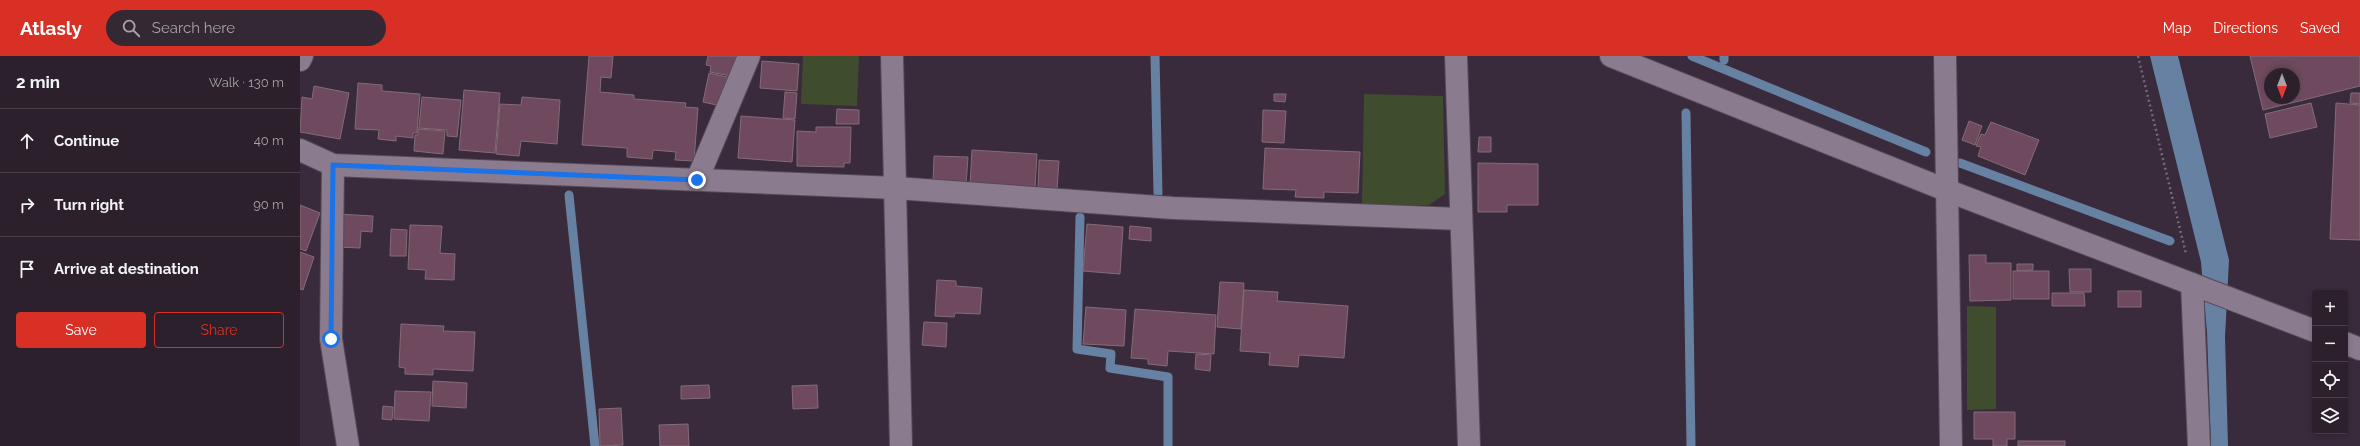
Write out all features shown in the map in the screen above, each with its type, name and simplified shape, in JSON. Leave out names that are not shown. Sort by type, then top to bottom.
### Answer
[{"type":"street","points":[[300,60],[302,56]]},
{"type":"street","points":[[697,180],[749,56]]},
{"type":"street","points":[[892,56],[901,446]]},
{"type":"street","points":[[1456,56],[1469,446]]},
{"type":"street","points":[[1611,56],[1946,190],[2235,299],[2312,330]]},
{"type":"street","points":[[1945,56],[1951,446]]},
{"type":"street","points":[[300,150],[333,165],[896,188],[1173,208],[1461,219]]},
{"type":"street","points":[[333,165],[331,339],[348,446]]},
{"type":"street","points":[[2192,284],[2199,446]]},
{"type":"street","points":[[2348,344],[2360,349]]},
{"type":"path","points":[[2138,56],[2186,253],[2192,284]]},
{"type":"green space","points":[[803,56],[859,56],[857,106],[801,104]]},
{"type":"green space","points":[[1364,94],[1443,96],[1445,194],[1429,205],[1362,205]]},
{"type":"green space","points":[[1967,306],[1996,307],[1996,409],[1967,410]]},
{"type":"water","points":[[2150,56],[2178,56],[2229,260],[2225,337],[2228,446],[2211,446],[2207,333],[2201,262]]},
{"type":"building","points":[[589,56],[613,56],[611,78],[601,77],[600,92],[634,95],[634,99],[686,103],[685,107],[698,108],[694,161],[675,160],[676,152],[653,150],[652,159],[627,157],[627,148],[582,145]]},
{"type":"building","points":[[708,56],[736,56],[731,76],[710,72],[711,66],[706,65]]},
{"type":"building","points":[[2250,56],[2360,56],[2360,86],[2300,101],[2300,68],[2264,68],[2264,104],[2287,104],[2263,110]]},
{"type":"building","points":[[762,61],[799,64],[797,91],[760,88]]},
{"type":"building","points":[[709,73],[727,77],[721,106],[703,102]]},
{"type":"building","points":[[358,83],[382,85],[382,91],[420,94],[417,133],[413,133],[413,138],[396,136],[396,141],[378,139],[379,130],[355,129]]},
{"type":"building","points":[[314,86],[349,93],[340,139],[300,132],[302,97],[312,99]]},
{"type":"building","points":[[464,90],[500,93],[495,153],[459,150]]},
{"type":"building","points":[[785,92],[797,93],[795,119],[783,118]]},
{"type":"building","points":[[2351,93],[2360,93],[2360,104],[2350,103]]},
{"type":"building","points":[[1274,94],[1286,94],[1285,102],[1274,101]]},
{"type":"building","points":[[422,97],[461,100],[457,137],[447,136],[447,130],[419,128]]},
{"type":"building","points":[[522,97],[560,100],[557,144],[521,141],[519,156],[496,154],[500,104],[521,105]]},
{"type":"building","points":[[2311,103],[2317,127],[2270,138],[2265,114]]},
{"type":"building","points":[[2336,103],[2360,105],[2360,240],[2330,239]]},
{"type":"building","points":[[837,109],[859,110],[859,124],[836,124]]},
{"type":"building","points":[[1263,110],[1286,111],[1284,143],[1262,142]]},
{"type":"building","points":[[741,116],[795,120],[792,162],[738,158]]},
{"type":"building","points":[[1969,121],[1982,126],[1975,145],[1962,140]]},
{"type":"building","points":[[1991,122],[2039,140],[2025,175],[1978,156],[1981,147],[1976,146],[1981,134],[1985,135]]},
{"type":"building","points":[[816,127],[851,127],[850,163],[844,163],[844,167],[797,166],[797,131],[816,132]]},
{"type":"building","points":[[418,129],[445,131],[443,154],[414,151],[415,135],[418,135]]},
{"type":"building","points":[[1479,137],[1491,137],[1491,152],[1478,152]]},
{"type":"building","points":[[1265,148],[1360,152],[1358,193],[1324,192],[1324,198],[1295,197],[1296,190],[1263,189]]},
{"type":"building","points":[[972,150],[1037,154],[1035,188],[970,185]]},
{"type":"building","points":[[934,156],[968,157],[966,185],[933,184]]},
{"type":"building","points":[[1039,160],[1059,161],[1057,189],[1038,188]]},
{"type":"building","points":[[1478,163],[1538,164],[1538,205],[1507,205],[1507,212],[1478,212]]},
{"type":"building","points":[[300,205],[320,213],[306,251],[300,249]]},
{"type":"building","points":[[338,214],[373,216],[372,232],[361,231],[360,248],[337,247]]},
{"type":"building","points":[[1087,224],[1123,227],[1120,274],[1083,271]]},
{"type":"building","points":[[410,225],[442,226],[440,253],[455,254],[454,280],[425,279],[426,270],[408,269]]},
{"type":"building","points":[[1130,226],[1151,228],[1151,241],[1129,239]]},
{"type":"building","points":[[391,229],[407,230],[406,256],[390,256]]},
{"type":"building","points":[[300,252],[314,257],[303,290],[300,289]]},
{"type":"building","points":[[1969,255],[1986,255],[1986,263],[2011,263],[2011,300],[1970,301]]},
{"type":"building","points":[[2017,264],[2033,264],[2033,270],[2017,271]]},
{"type":"building","points":[[2069,269],[2091,269],[2091,292],[2070,292]]},
{"type":"building","points":[[2013,271],[2049,271],[2049,299],[2013,299]]},
{"type":"building","points":[[937,280],[956,281],[956,286],[982,288],[980,314],[955,313],[954,317],[935,316]]},
{"type":"building","points":[[1220,282],[1244,283],[1241,329],[1217,327]]},
{"type":"building","points":[[1244,290],[1278,292],[1277,301],[1348,306],[1344,358],[1299,355],[1298,367],[1269,365],[1270,353],[1240,351]]},
{"type":"building","points":[[2118,291],[2141,291],[2141,307],[2118,307]]},
{"type":"building","points":[[2052,293],[2084,293],[2085,306],[2052,306]]},
{"type":"building","points":[[1086,307],[1126,310],[1124,346],[1083,344]]},
{"type":"building","points":[[1135,309],[1216,315],[1214,354],[1168,351],[1167,366],[1148,364],[1148,359],[1131,358]]},
{"type":"building","points":[[924,322],[947,323],[946,347],[922,345]]},
{"type":"building","points":[[401,324],[444,326],[443,331],[475,332],[473,371],[433,369],[433,375],[405,374],[405,368],[399,367]]},
{"type":"building","points":[[1196,354],[1211,355],[1210,371],[1195,369]]},
{"type":"building","points":[[433,381],[467,383],[466,408],[432,406]]},
{"type":"building","points":[[709,385],[710,398],[681,399],[681,386]]},
{"type":"building","points":[[817,385],[818,408],[793,409],[792,386]]},
{"type":"building","points":[[395,391],[431,392],[429,421],[394,419]]},
{"type":"building","points":[[383,406],[393,407],[392,420],[382,419]]},
{"type":"building","points":[[621,408],[623,445],[600,446],[599,409]]},
{"type":"building","points":[[1974,412],[2015,412],[2015,439],[2007,439],[2007,446],[1993,446],[1993,439],[1974,439]]},
{"type":"building","points":[[688,424],[689,446],[660,446],[659,425]]},
{"type":"building","points":[[2018,441],[2065,441],[2065,446],[2018,446]]},
{"type":"waterway","points":[[1155,56],[1158,193]]},
{"type":"waterway","points":[[1692,56],[1926,152]]},
{"type":"waterway","points":[[1686,113],[1691,446]]},
{"type":"waterway","points":[[1960,163],[2170,241]]},
{"type":"waterway","points":[[569,195],[595,446]]},
{"type":"waterway","points":[[1080,217],[1077,349],[1111,354],[1110,368],[1168,377],[1168,446]]},
{"type":"route","points":[[331,339],[333,165],[697,180]]}]
